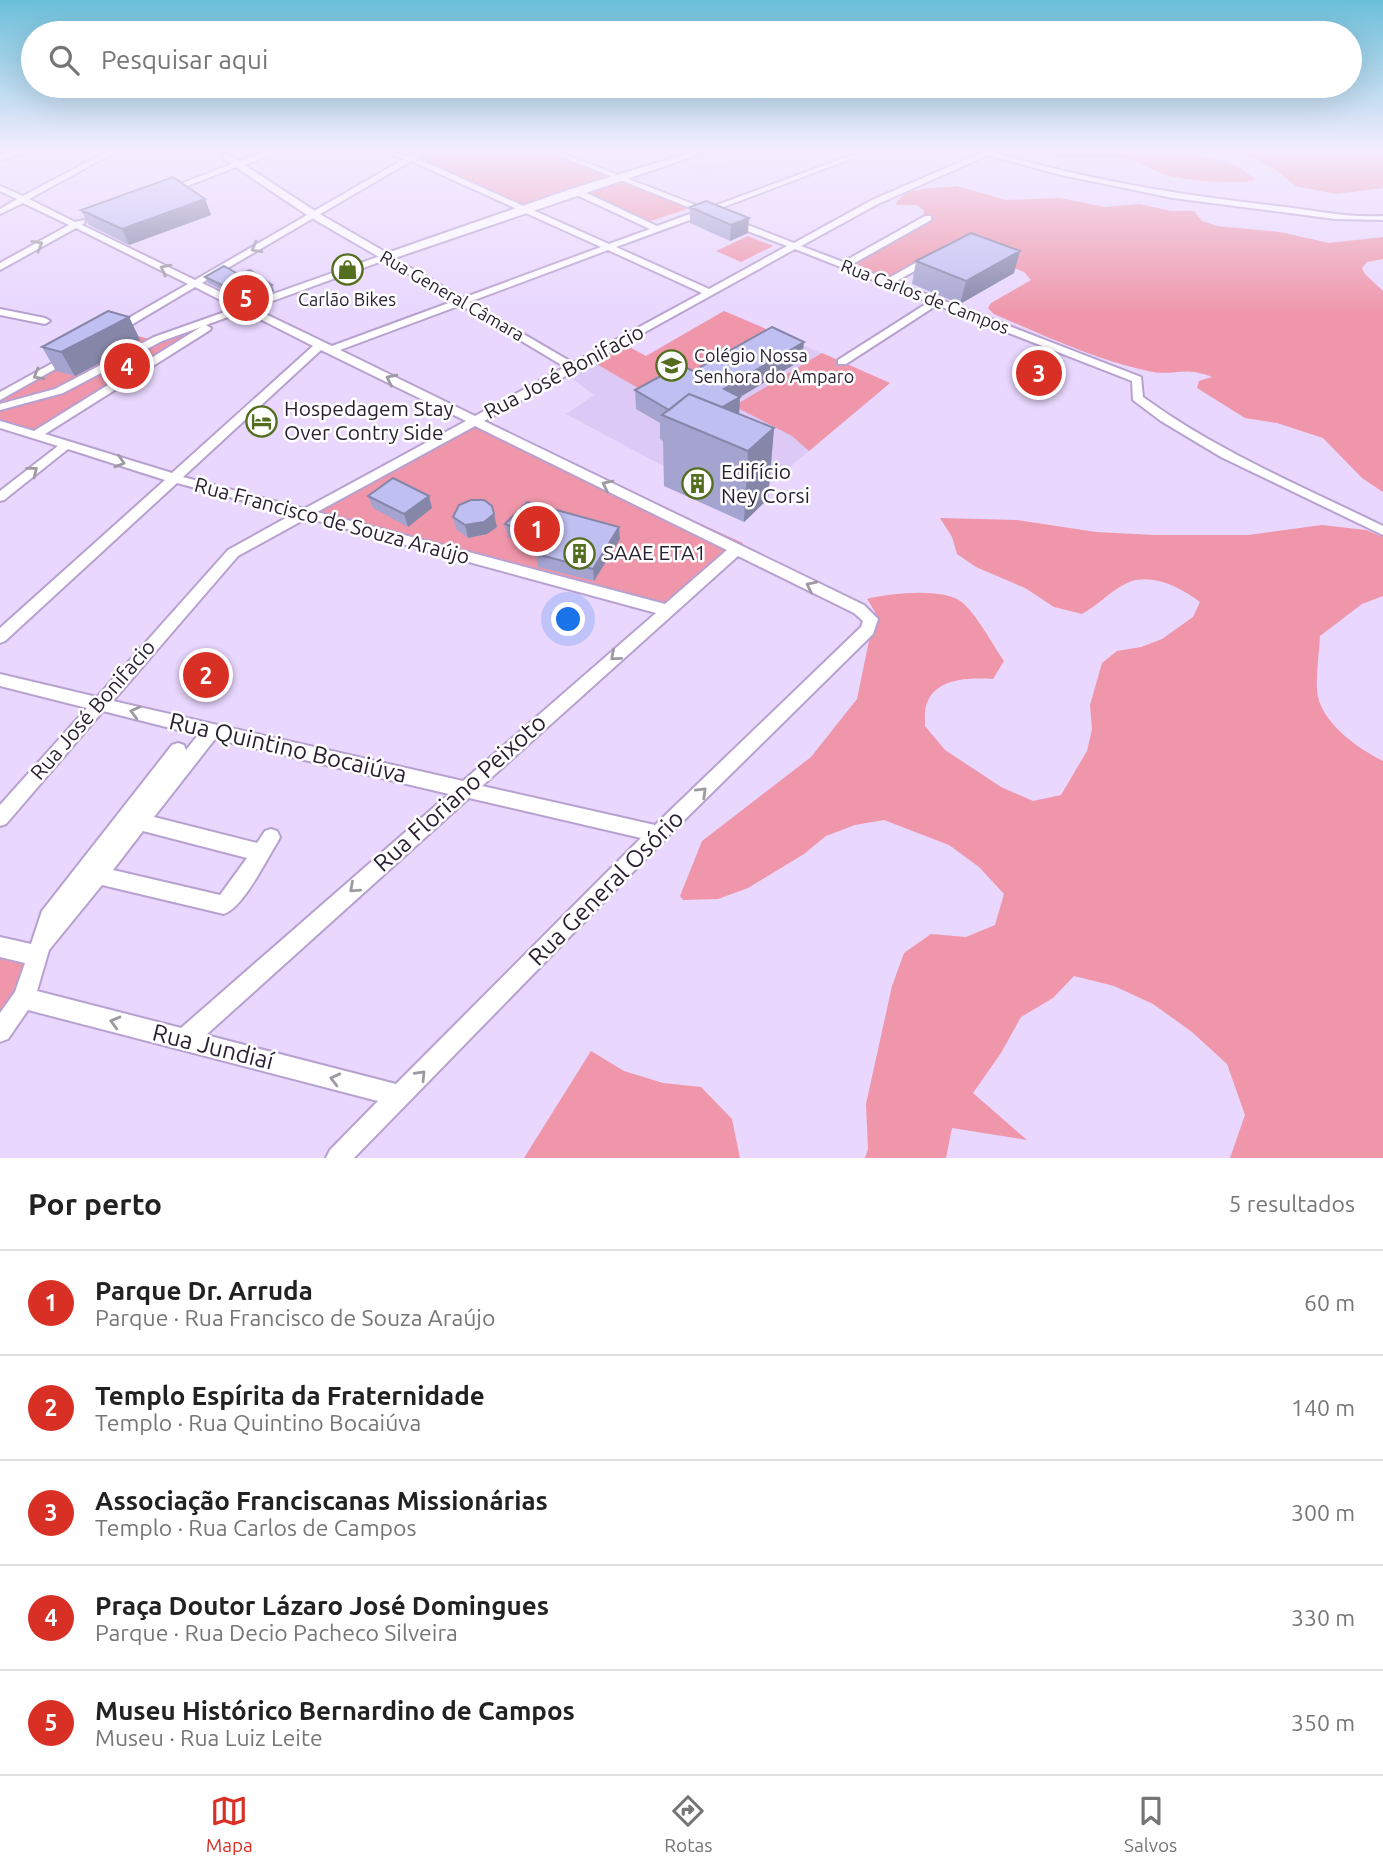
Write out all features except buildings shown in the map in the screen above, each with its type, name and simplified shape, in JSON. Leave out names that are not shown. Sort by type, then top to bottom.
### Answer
[{"type":"street","points":[[38,206],[737,549]]},
{"type":"street","name":"Rua General Câmara","points":[[300,206],[573,367]]},
{"type":"street","points":[[107,335],[329,206]]},
{"type":"street","points":[[516,206],[710,293]]},
{"type":"street","points":[[0,407],[59,391],[159,340],[531,206]]},
{"type":"street","points":[[607,206],[658,230]]},
{"type":"street","name":"Rua Carlos de Campos","points":[[693,206],[1136,379],[1137,398],[1167,422],[1208,446],[1383,531]]},
{"type":"street","points":[[0,637],[173,478],[325,347],[462,302],[724,206]]},
{"type":"street","name":"Rua José Bonifacio","points":[[0,818],[233,553],[868,206]]},
{"type":"street","points":[[1258,206],[1350,217],[1383,218]]},
{"type":"street","points":[[844,265],[928,218]]},
{"type":"street","points":[[0,267],[89,219]]},
{"type":"street","points":[[888,282],[944,251]]},
{"type":"street","points":[[842,362],[936,301]]},
{"type":"street","points":[[0,312],[45,321]]},
{"type":"street","points":[[36,435],[231,313]]},
{"type":"street","points":[[118,328],[131,332]]},
{"type":"street","points":[[144,335],[159,340]]},
{"type":"street","points":[[0,397],[83,349]]},
{"type":"street","name":"Rua Francisco de Souza Araújo","points":[[0,425],[173,478],[666,610]]},
{"type":"street","points":[[0,497],[66,445]]},
{"type":"street","name":"Rua Floriano Peixoto","points":[[184,1040],[463,789],[737,549]]},
{"type":"street","name":"Rua General Osório","points":[[338,1158],[659,834],[868,630],[871,619],[859,609],[737,549]]},
{"type":"street","name":"Rua Quintino Bocaiúva","points":[[0,680],[211,732],[659,834]]},
{"type":"street","points":[[36,954],[211,732]]},
{"type":"street","points":[[0,1031],[24,998],[49,918],[178,750]]},
{"type":"street","points":[[99,875],[224,905],[266,845],[140,822]]},
{"type":"street","points":[[0,947],[36,954]]},
{"type":"street","name":"Rua Jundiaí","points":[[24,998],[401,1096]]},
{"type":"shaded area","points":[[616,206],[690,208],[651,221]]},
{"type":"shaded area","points":[[918,206],[1149,206],[1171,211],[1194,211],[1202,221],[1217,226],[1280,232],[1329,243],[1383,237],[1383,259],[1367,262],[1362,268],[1383,291],[1383,492],[1362,478],[1323,438],[1277,423],[1245,418],[1197,388],[1199,381],[1212,377],[1194,372],[1164,373],[1128,366],[1070,346],[994,314],[988,308],[991,303],[1031,280],[1024,272],[974,246],[960,241],[951,242],[917,271],[905,277],[890,279],[872,276],[873,271],[858,265],[859,261],[899,239],[903,232],[923,217],[924,211]]},
{"type":"shaded area","points":[[748,236],[773,246],[741,262],[716,251]]},
{"type":"shaded area","points":[[724,311],[890,383],[765,488],[667,468],[566,414],[594,395],[563,372],[620,342],[646,356]]},
{"type":"shaded area","points":[[724,311],[785,337],[655,398],[588,359],[620,342],[646,356]]},
{"type":"shaded area","points":[[218,319],[39,432],[0,420],[0,409],[63,391],[159,341]]},
{"type":"shaded area","points":[[118,331],[154,340],[56,390],[0,402],[0,399]]},
{"type":"shaded area","points":[[822,353],[890,383],[809,451],[792,436],[734,406]]},
{"type":"shaded area","points":[[474,421],[743,543],[667,609],[309,514]]},
{"type":"shaded area","points":[[940,518],[1017,520],[1096,532],[1154,535],[1248,535],[1322,525],[1366,530],[1383,537],[1383,596],[1362,604],[1320,636],[1317,691],[1325,713],[1341,733],[1383,761],[1383,1158],[1230,1158],[1245,1115],[1227,1064],[1192,1032],[1153,1004],[1114,986],[1074,976],[1053,998],[1021,1017],[1001,1053],[973,1093],[1027,1140],[952,1128],[946,1158],[865,1158],[868,1149],[866,1104],[892,986],[904,953],[931,934],[966,937],[995,925],[1004,894],[979,867],[949,845],[884,820],[855,825],[826,836],[804,854],[748,888],[718,899],[683,900],[680,896],[702,841],[811,757],[857,699],[875,612],[867,599],[902,593],[931,593],[955,598],[969,609],[1004,661],[993,679],[956,681],[938,688],[926,705],[925,726],[945,750],[1001,787],[1033,801],[1061,795],[1087,751],[1092,729],[1090,705],[1102,663],[1117,651],[1141,647],[1162,639],[1193,617],[1200,602],[1166,583],[1146,579],[1127,583],[1082,614],[1054,607],[1025,588],[976,567],[957,554],[952,537]]},
{"type":"shaded area","points":[[0,953],[34,959],[0,1027]]},
{"type":"shaded area","points":[[591,1051],[624,1071],[663,1083],[701,1087],[732,1119],[740,1158],[524,1158]]},
{"type":"place","name":"Carlão Bikes","points":[[347,269]]},
{"type":"place","name":"Museu Histórico Bernardino de Campos","points":[[246,298]]},
{"type":"place","name":"Praça Doutor Lázaro José Domingues","points":[[127,366]]},
{"type":"place","name":"Colégio Nossa Senhora do Amparo","points":[[671,366]]},
{"type":"place","name":"Associação Franciscanas Missionárias","points":[[1039,373]]},
{"type":"place","name":"Hospedagem Stay Over Contry Side","points":[[261,421]]},
{"type":"place","name":"Edifício Ney Corsi","points":[[698,484]]},
{"type":"place","name":"Parque Dr. Arruda","points":[[537,529]]},
{"type":"place","name":"SAAE ETA1","points":[[580,553]]},
{"type":"place","name":"Templo Espírita da Fraternidade","points":[[206,675]]}]
